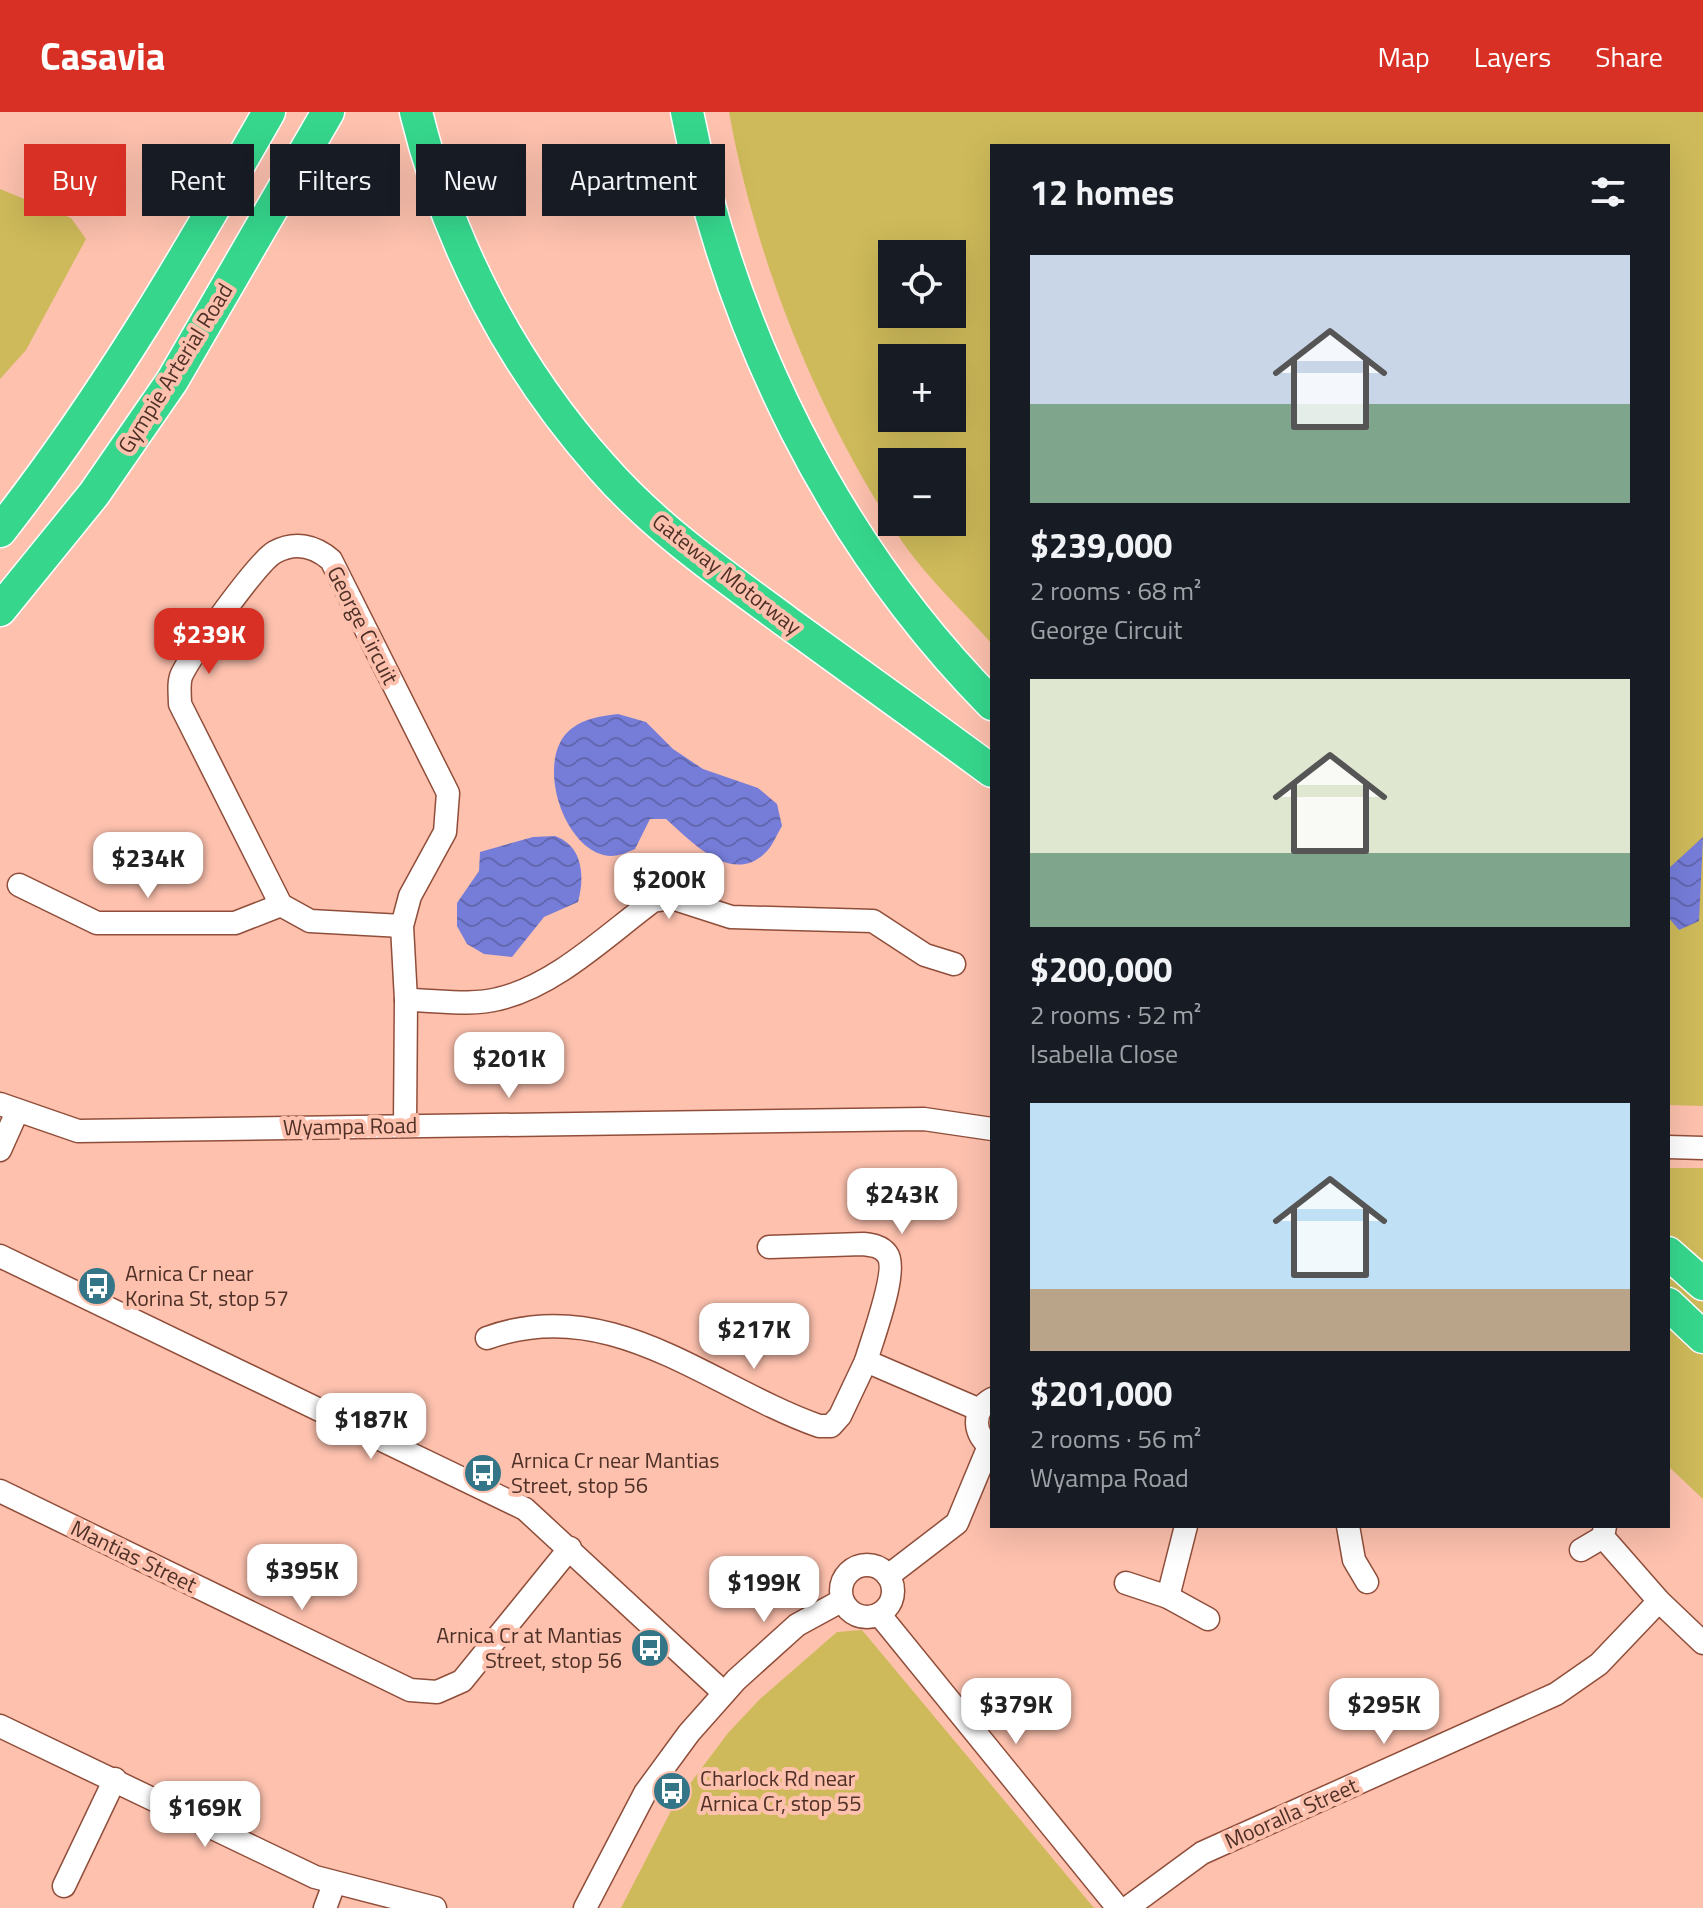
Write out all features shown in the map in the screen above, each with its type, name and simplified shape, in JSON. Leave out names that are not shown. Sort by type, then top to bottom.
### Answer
[{"type":"highway","points":[[0,531],[52,465],[103,390],[269,112]]},
{"type":"highway","name":"Gympie Arterial Road","points":[[0,610],[94,494],[172,381],[328,112]]},
{"type":"highway","name":"Gateway Motorway","points":[[416,112],[431,169],[457,239],[508,337],[552,406],[602,468],[654,519],[713,568],[990,770]]},
{"type":"highway","points":[[690,125],[733,285],[787,413],[819,473],[922,626],[990,702]]},
{"type":"highway","points":[[1670,1255],[1703,1284]]},
{"type":"highway","points":[[1670,1306],[1703,1337]]},
{"type":"street","name":"George Circuit","points":[[281,905],[180,704],[181,676],[252,575],[274,552],[296,545],[318,548],[331,560],[448,793],[445,832],[410,896],[402,926],[406,1000],[405,1125]]},
{"type":"street","points":[[19,885],[97,923],[235,923],[281,905],[310,921],[402,926]]},
{"type":"street","points":[[406,1000],[495,1000],[520,993],[555,973],[653,901],[672,898],[731,917],[873,921],[925,955],[954,964]]},
{"type":"street","points":[[0,1150],[9,1108]]},
{"type":"street","name":"Wyampa Road","points":[[9,1108],[78,1131],[942,1119],[990,1129]]},
{"type":"street","points":[[1670,1147],[1703,1148]]},
{"type":"street","points":[[487,1338],[531,1325],[599,1329],[675,1358],[819,1426],[831,1426],[840,1416],[866,1361],[891,1272],[887,1254],[876,1246],[863,1244],[769,1247]]},
{"type":"street","points":[[0,1256],[525,1509],[724,1693]]},
{"type":"street","points":[[866,1361],[986,1404],[977,1431],[990,1446]]},
{"type":"street","points":[[888,1576],[957,1523],[990,1449]]},
{"type":"street","name":"Mantias Street","points":[[0,1491],[410,1690],[437,1692],[462,1681],[570,1548]]},
{"type":"street","points":[[1168,1597],[1185,1528]]},
{"type":"street","points":[[1348,1528],[1354,1560],[1367,1582]]},
{"type":"street","points":[[1581,1550],[1604,1532],[1659,1601],[1703,1643]]},
{"type":"street","points":[[873,1565],[888,1576],[892,1597],[879,1614],[862,1617],[841,1601],[842,1582],[854,1568],[873,1565]]},
{"type":"street","points":[[1126,1583],[1168,1597],[1208,1619]]},
{"type":"street","points":[[585,1908],[645,1793],[689,1733],[724,1693],[797,1625],[841,1601]]},
{"type":"street","name":"Mooralla Street","points":[[1127,1908],[1202,1853],[1556,1694],[1599,1664],[1659,1601]]},
{"type":"street","points":[[879,1614],[1118,1908]]},
{"type":"street","points":[[0,1726],[334,1884],[435,1908]]},
{"type":"street","points":[[64,1886],[115,1779]]},
{"type":"street","points":[[325,1908],[334,1884]]},
{"type":"shaded area","points":[[729,112],[1703,112],[1703,1106],[1670,1105],[1670,144],[990,144],[990,642],[934,582],[899,536],[966,536],[966,448],[878,448],[878,503],[818,390],[774,281],[756,225]]},
{"type":"shaded area","points":[[0,189],[24,199],[24,216],[66,216],[86,239],[26,350],[0,379]]},
{"type":"shaded area","points":[[1670,1168],[1703,1168],[1703,1499],[1670,1468]]},
{"type":"shaded area","points":[[862,1630],[1094,1908],[621,1908],[674,1805],[728,1733],[760,1699],[837,1632]]},
{"type":"water","points":[[618,714],[646,722],[673,749],[703,769],[758,788],[777,804],[782,826],[768,850],[752,862],[739,865],[725,862],[699,848],[666,819],[650,819],[635,849],[618,855],[594,851],[580,840],[559,803],[555,761],[560,743],[571,729],[582,722]]},
{"type":"water","points":[[555,836],[571,847],[580,863],[578,902],[544,917],[512,957],[484,954],[467,944],[457,926],[457,903],[479,871],[480,852],[533,837]]},
{"type":"water","points":[[1703,837],[1699,921],[1679,930],[1670,919],[1670,867]]},
{"type":"place","name":"Arnica Cr near Korina St, stop 57","points":[[97,1286]]},
{"type":"place","name":"Arnica Cr near Mantias Street, stop 56","points":[[483,1473]]},
{"type":"place","name":"Arnica Cr at Mantias Street, stop 56","points":[[650,1648]]},
{"type":"place","name":"Charlock Rd near Arnica Cr, stop 55","points":[[672,1791]]}]
